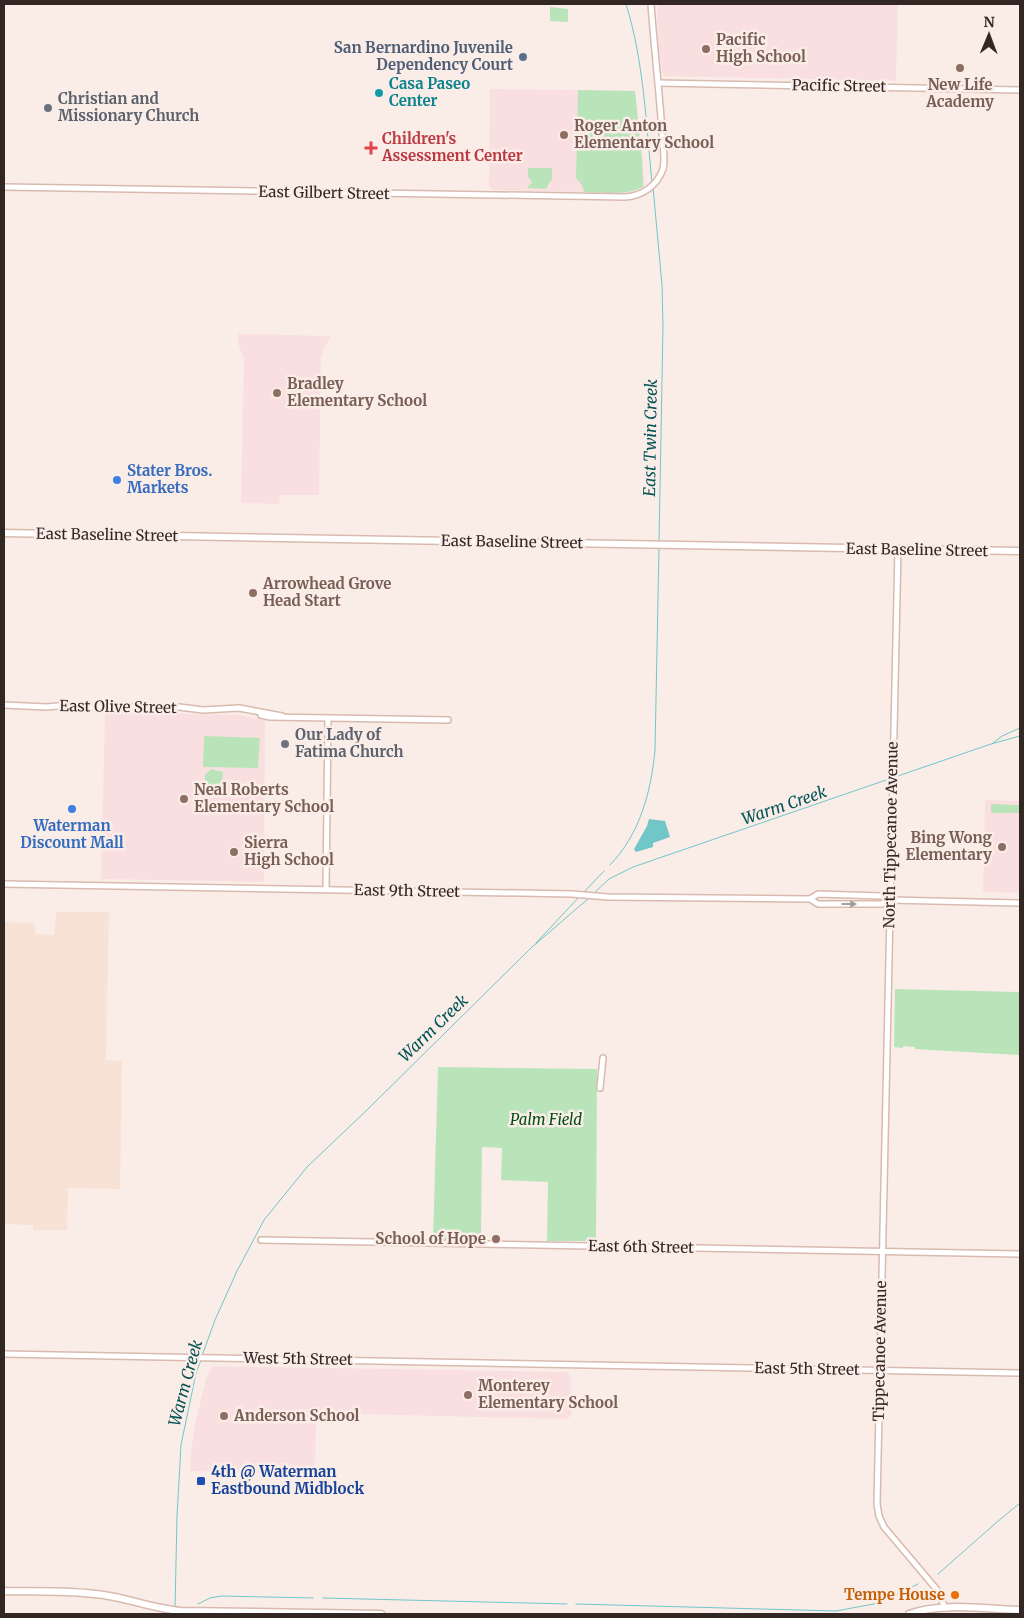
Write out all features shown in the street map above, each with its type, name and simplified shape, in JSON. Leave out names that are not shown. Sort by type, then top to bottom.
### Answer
[{"type":"main road","name":"East Baseline Street","points":[[4,533],[1020,551]]},
{"type":"main road","points":[[4,1591],[97,1594],[181,1611],[381,1614]]},
{"type":"main road","points":[[909,1614],[925,1610],[945,1612],[1020,1610]]},
{"type":"street","points":[[651,4],[658,83]]},
{"type":"street","name":"Pacific Street","points":[[658,83],[1020,90]]},
{"type":"street","name":"East Gilbert Street","points":[[4,187],[625,197],[646,191],[660,176],[664,164],[658,83]]},
{"type":"street","name":"North Tippecanoe Avenue","points":[[885,1122],[888,900],[898,549]]},
{"type":"street","name":"East Olive Street","points":[[4,705],[47,706],[68,704],[82,707],[233,709],[270,717],[448,720]]},
{"type":"street","points":[[326,889],[328,718]]},
{"type":"street","name":"East 9th Street","points":[[4,884],[572,894],[608,897],[810,899],[818,904],[882,904],[888,900]]},
{"type":"street","name":"East 9th Street","points":[[810,899],[818,894],[882,896],[888,900],[1020,903]]},
{"type":"street","points":[[600,1088],[603,1058]]},
{"type":"street","name":"Tippecanoe Avenue","points":[[885,1122],[879,1370],[878,1510],[884,1528],[938,1591],[945,1612]]},
{"type":"street","name":"East 6th Street","points":[[261,1240],[1020,1254]]},
{"type":"street","name":"West 5th Street","points":[[4,1354],[593,1366]]},
{"type":"street","name":"East 5th Street","points":[[593,1366],[1020,1373]]},
{"type":"shaded area","name":"Pacific High School","points":[[657,4],[898,4],[896,81],[663,76],[658,50]]},
{"type":"shaded area","name":"Roger Anton Elementary School","points":[[490,89],[635,91],[645,185],[637,190],[624,193],[493,190],[489,186]]},
{"type":"shaded area","points":[[238,334],[331,336],[324,348],[321,360],[319,495],[280,495],[279,504],[241,503],[244,359],[238,343]]},
{"type":"shaded area","name":"Neal Roberts Elementary School","points":[[105,712],[241,715],[265,720],[264,882],[101,879]]},
{"type":"shaded area","name":"Bing Wong Elementary","points":[[985,800],[1020,801],[1020,893],[983,892]]},
{"type":"shaded area","points":[[56,912],[109,912],[106,1060],[122,1061],[120,1189],[68,1188],[67,1230],[33,1230],[33,1225],[4,1224],[4,922],[35,923],[35,934],[54,935]]},
{"type":"shaded area","points":[[212,1366],[567,1372],[571,1376],[571,1416],[566,1419],[316,1413],[315,1471],[313,1474],[190,1471],[196,1420],[206,1379]]},
{"type":"green space","points":[[550,7],[568,9],[568,22],[550,21]]},
{"type":"green space","points":[[578,90],[635,91],[643,187],[622,193],[584,192],[582,185],[576,178]]},
{"type":"green space","points":[[528,168],[552,168],[552,180],[546,189],[527,188],[532,182],[528,177]]},
{"type":"green space","points":[[204,736],[260,738],[258,768],[203,767]]},
{"type":"green space","points":[[211,769],[223,772],[221,788],[205,785],[205,775]]},
{"type":"green space","points":[[991,804],[1020,805],[1020,813],[991,813]]},
{"type":"green space","points":[[895,989],[1020,992],[1020,1055],[915,1049],[915,1047],[903,1046],[903,1048],[894,1047]]},
{"type":"green space","name":"Palm Field","points":[[438,1067],[597,1069],[596,1241],[547,1241],[548,1182],[501,1180],[502,1148],[482,1147],[481,1241],[433,1240]]},
{"type":"water","points":[[649,819],[665,821],[670,837],[653,843],[653,847],[636,852],[634,849]]},
{"type":"waterway","name":"East Twin Creek","points":[[626,4],[641,70],[652,183]]},
{"type":"waterway","name":"East Twin Creek","points":[[653,187],[662,285],[663,326],[659,543]]},
{"type":"waterway","name":"East Twin Creek","points":[[610,865],[629,840],[636,826],[647,797],[653,766],[655,750],[659,547]]},
{"type":"waterway","points":[[993,743],[1002,736],[1020,728]]},
{"type":"waterway","name":"Warm Creek","points":[[895,777],[1020,736]]},
{"type":"waterway","name":"Warm Creek","points":[[594,893],[609,879],[633,867],[892,778]]},
{"type":"waterway","name":"East Twin Creek","points":[[584,892],[604,871]]},
{"type":"waterway","name":"Warm Creek","points":[[536,943],[579,897]]},
{"type":"waterway","name":"Warm Creek","points":[[202,1356],[215,1320],[237,1271],[264,1220],[307,1167],[531,948],[589,898]]},
{"type":"waterway","name":"Warm Creek","points":[[175,1609],[181,1445],[196,1373],[201,1360]]},
{"type":"waterway","points":[[938,1574],[1020,1503]]},
{"type":"waterway","points":[[576,1604],[836,1611],[879,1603],[918,1584]]},
{"type":"waterway","points":[[198,1604],[210,1598],[221,1596],[313,1598]]},
{"type":"waterway","points":[[323,1598],[567,1604]]},
{"type":"place","name":"Pacific High School","points":[[706,49]]},
{"type":"place","name":"San Bernardino Juvenile Dependency Court","points":[[523,57]]},
{"type":"place","name":"New Life Academy","points":[[960,68]]},
{"type":"place","name":"Casa Paseo Center","points":[[379,93]]},
{"type":"place","name":"Christian and Missionary Church","points":[[48,108]]},
{"type":"place","name":"Roger Anton Elementary School","points":[[564,135]]},
{"type":"place","name":"Children's Assessment Center","points":[[371,148]]},
{"type":"place","name":"Bradley Elementary School","points":[[277,393]]},
{"type":"place","name":"Stater Bros. Markets","points":[[117,480]]},
{"type":"place","name":"Arrowhead Grove Head Start","points":[[253,593]]},
{"type":"place","name":"Our Lady of Fatima Church","points":[[285,744]]},
{"type":"place","name":"Neal Roberts Elementary School","points":[[184,799]]},
{"type":"place","name":"Waterman Discount Mall","points":[[72,809]]},
{"type":"place","name":"Bing Wong Elementary","points":[[1002,847]]},
{"type":"place","name":"Sierra High School","points":[[234,852]]},
{"type":"place","name":"School of Hope","points":[[496,1239]]},
{"type":"place","name":"Monterey Elementary School","points":[[468,1395]]},
{"type":"place","name":"Anderson School","points":[[224,1416]]},
{"type":"place","name":"4th @ Waterman Eastbound Midblock","points":[[201,1481]]},
{"type":"place","name":"Tempe House","points":[[955,1595]]}]
